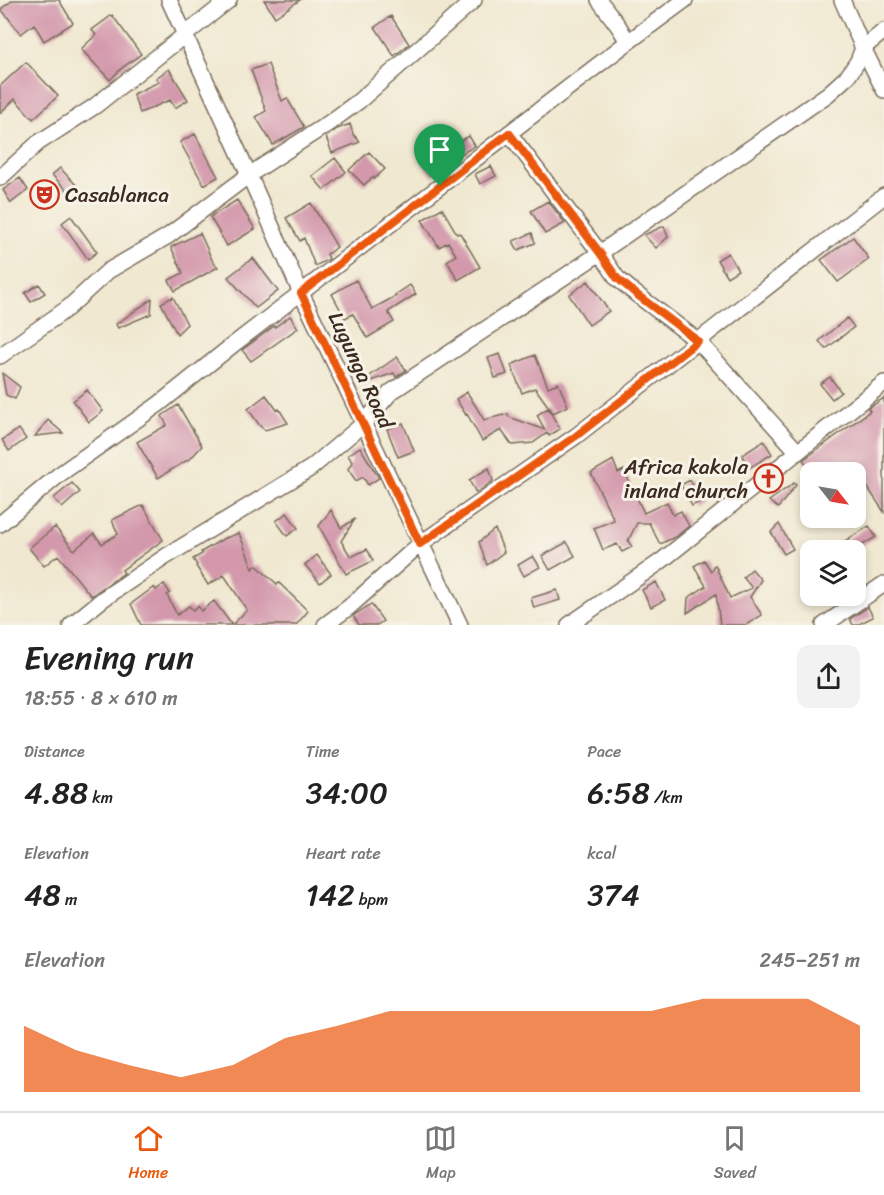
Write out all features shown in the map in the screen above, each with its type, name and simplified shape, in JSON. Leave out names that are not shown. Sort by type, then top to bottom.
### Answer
[{"type":"street","name":"Lugunga Road","points":[[169,0],[301,293],[460,625]]},
{"type":"street","points":[[0,178],[38,143],[95,106],[229,0]]},
{"type":"street","points":[[0,356],[68,308],[108,271],[168,236],[249,175],[359,101],[474,0]]},
{"type":"street","points":[[599,0],[628,42]]},
{"type":"street","points":[[0,524],[60,474],[159,404],[234,344],[685,0]]},
{"type":"street","points":[[842,0],[884,90]]},
{"type":"street","points":[[71,625],[165,557],[310,468],[363,424],[391,392],[600,253],[828,94],[848,76],[863,48],[884,31]]},
{"type":"street","points":[[509,133],[617,278],[698,341],[797,452]]},
{"type":"street","points":[[325,625],[348,608],[420,544],[576,436],[884,196]]},
{"type":"street","points":[[569,625],[660,562],[884,383]]},
{"type":"street","points":[[824,625],[884,584]]},
{"type":"building","points":[[13,0],[59,0],[73,23],[44,41],[34,24],[21,34],[1,9]]},
{"type":"building","points":[[264,0],[300,0],[275,17]]},
{"type":"building","points":[[112,15],[141,54],[110,80],[81,49],[96,35],[92,30]]},
{"type":"building","points":[[391,16],[409,44],[394,56],[375,27]]},
{"type":"building","points":[[26,62],[58,96],[33,119],[15,99],[0,113],[0,86]]},
{"type":"building","points":[[268,64],[282,101],[287,98],[304,127],[273,145],[256,117],[266,111],[251,70]]},
{"type":"building","points":[[169,69],[188,100],[175,108],[170,100],[140,113],[133,94],[159,82],[156,78]]},
{"type":"building","points":[[350,124],[353,134],[360,142],[332,153],[326,137]]},
{"type":"building","points":[[195,134],[218,177],[204,185],[180,142]]},
{"type":"building","points":[[469,136],[475,146],[432,175],[423,164],[440,151],[441,153]]},
{"type":"building","points":[[369,152],[385,169],[364,185],[349,170]]},
{"type":"building","points":[[335,158],[346,172],[324,190],[312,176]]},
{"type":"building","points":[[491,166],[496,176],[480,184],[475,174]]},
{"type":"building","points":[[60,168],[79,188],[72,195],[52,175]]},
{"type":"building","points":[[20,178],[28,190],[11,203],[3,190]]},
{"type":"building","points":[[237,200],[255,229],[227,246],[210,217]]},
{"type":"building","points":[[548,201],[565,223],[545,234],[531,211]]},
{"type":"building","points":[[311,203],[337,247],[327,254],[329,259],[315,266],[304,238],[300,241],[286,218]]},
{"type":"building","points":[[442,208],[480,267],[458,280],[447,261],[456,255],[448,242],[439,247],[422,220]]},
{"type":"building","points":[[71,216],[97,252],[88,259],[62,223]]},
{"type":"building","points":[[664,226],[668,237],[656,248],[644,235]]},
{"type":"building","points":[[200,233],[213,262],[218,267],[175,291],[169,280],[183,273],[171,247]]},
{"type":"building","points":[[532,233],[535,243],[518,250],[513,241]]},
{"type":"building","points":[[853,237],[869,259],[838,282],[821,260]]},
{"type":"building","points":[[728,253],[738,270],[727,277],[717,260]]},
{"type":"building","points":[[253,258],[278,291],[256,308],[228,277]]},
{"type":"building","points":[[356,280],[372,309],[396,296],[410,285],[416,294],[388,312],[394,322],[367,338],[353,314],[345,318],[332,294]]},
{"type":"building","points":[[588,281],[609,311],[589,325],[569,295]]},
{"type":"building","points":[[39,284],[45,293],[31,302],[25,293]]},
{"type":"building","points":[[173,297],[187,324],[177,334],[161,303]]},
{"type":"building","points":[[152,299],[151,314],[118,328],[116,324]]},
{"type":"building","points":[[290,316],[298,328],[251,361],[242,350]]},
{"type":"building","points":[[847,318],[854,327],[826,349],[819,341]]},
{"type":"building","points":[[500,354],[507,374],[495,378],[488,358]]},
{"type":"building","points":[[535,355],[548,387],[558,383],[568,406],[553,413],[535,388],[522,393],[511,365]]},
{"type":"building","points":[[397,357],[406,370],[396,377],[394,373],[365,383],[364,380]]},
{"type":"building","points":[[2,373],[20,387],[15,399],[6,395]]},
{"type":"building","points":[[830,377],[841,392],[832,399],[820,384]]},
{"type":"building","points":[[87,390],[103,411],[89,422],[73,401]]},
{"type":"building","points":[[467,392],[484,420],[508,414],[509,417],[545,430],[537,415],[548,408],[560,429],[549,436],[547,433],[533,443],[512,445],[501,430],[482,441],[456,399]]},
{"type":"building","points":[[266,395],[288,423],[265,430],[260,426],[248,409]]},
{"type":"building","points":[[884,398],[884,512],[866,485],[866,462],[805,462],[803,460],[870,411],[868,408]]},
{"type":"building","points":[[178,405],[202,446],[191,458],[158,478],[137,442],[167,425],[162,416]]},
{"type":"building","points":[[48,420],[63,433],[35,436]]},
{"type":"building","points":[[403,423],[414,451],[398,457],[387,429]]},
{"type":"building","points":[[19,429],[26,439],[9,451],[2,440]]},
{"type":"building","points":[[764,441],[772,454],[749,468],[742,455]]},
{"type":"building","points":[[360,447],[379,478],[368,485],[363,477],[356,481],[348,469],[352,462],[348,455]]},
{"type":"building","points":[[613,460],[618,473],[624,470],[644,513],[667,502],[673,515],[681,511],[689,526],[677,536],[660,544],[649,523],[637,523],[628,541],[632,547],[622,552],[617,544],[603,550],[594,528],[614,520],[591,473]]},
{"type":"building","points":[[489,468],[493,481],[476,493],[469,480]]},
{"type":"building","points":[[690,480],[701,501],[692,506],[681,485]]},
{"type":"building","points":[[72,483],[80,492],[62,508],[54,498]]},
{"type":"building","points":[[794,483],[796,485],[778,508],[769,501]]},
{"type":"building","points":[[143,505],[163,540],[122,570],[124,573],[91,596],[58,555],[44,566],[29,548],[55,527],[74,550],[94,534],[102,544],[118,534],[112,520]]},
{"type":"building","points":[[331,510],[341,528],[355,519],[341,541],[351,557],[367,549],[373,561],[346,574],[319,526]]},
{"type":"building","points":[[287,513],[298,528],[287,536],[276,521]]},
{"type":"building","points":[[779,524],[793,549],[784,554],[771,532]]},
{"type":"building","points":[[869,526],[876,537],[866,543],[866,540],[846,540],[866,528]]},
{"type":"building","points":[[495,529],[504,552],[487,565],[479,542]]},
{"type":"building","points":[[239,533],[253,569],[256,565],[308,611],[296,625],[232,625],[247,610],[224,575],[208,585],[193,559],[226,537]]},
{"type":"building","points":[[567,542],[575,556],[550,570],[542,556]]},
{"type":"building","points":[[317,555],[331,574],[320,583],[305,565]]},
{"type":"building","points":[[533,556],[540,567],[524,576],[518,565]]},
{"type":"building","points":[[704,560],[711,571],[715,565],[730,598],[752,588],[743,577],[752,569],[761,580],[750,597],[762,615],[746,625],[720,625],[716,594],[687,613],[688,598],[706,586],[694,566]]},
{"type":"building","points":[[656,582],[665,600],[651,607],[642,590]]},
{"type":"building","points":[[164,584],[170,593],[167,595],[177,615],[189,606],[193,610],[198,606],[201,611],[214,601],[232,625],[141,625],[131,604],[154,587],[156,590]]},
{"type":"building","points":[[557,590],[560,600],[534,608],[531,598]]},
{"type":"building","points":[[371,604],[383,621],[377,625],[359,625],[353,616]]},
{"type":"building","points":[[868,607],[873,617],[853,625],[850,619]]},
{"type":"place","name":"Casablanca","points":[[44,195]]},
{"type":"place","name":"Africa kakola inland church","points":[[769,479]]},
{"type":"route","points":[[509,133],[617,278],[698,341],[576,436],[420,544],[301,293],[440,186],[509,133]]}]
